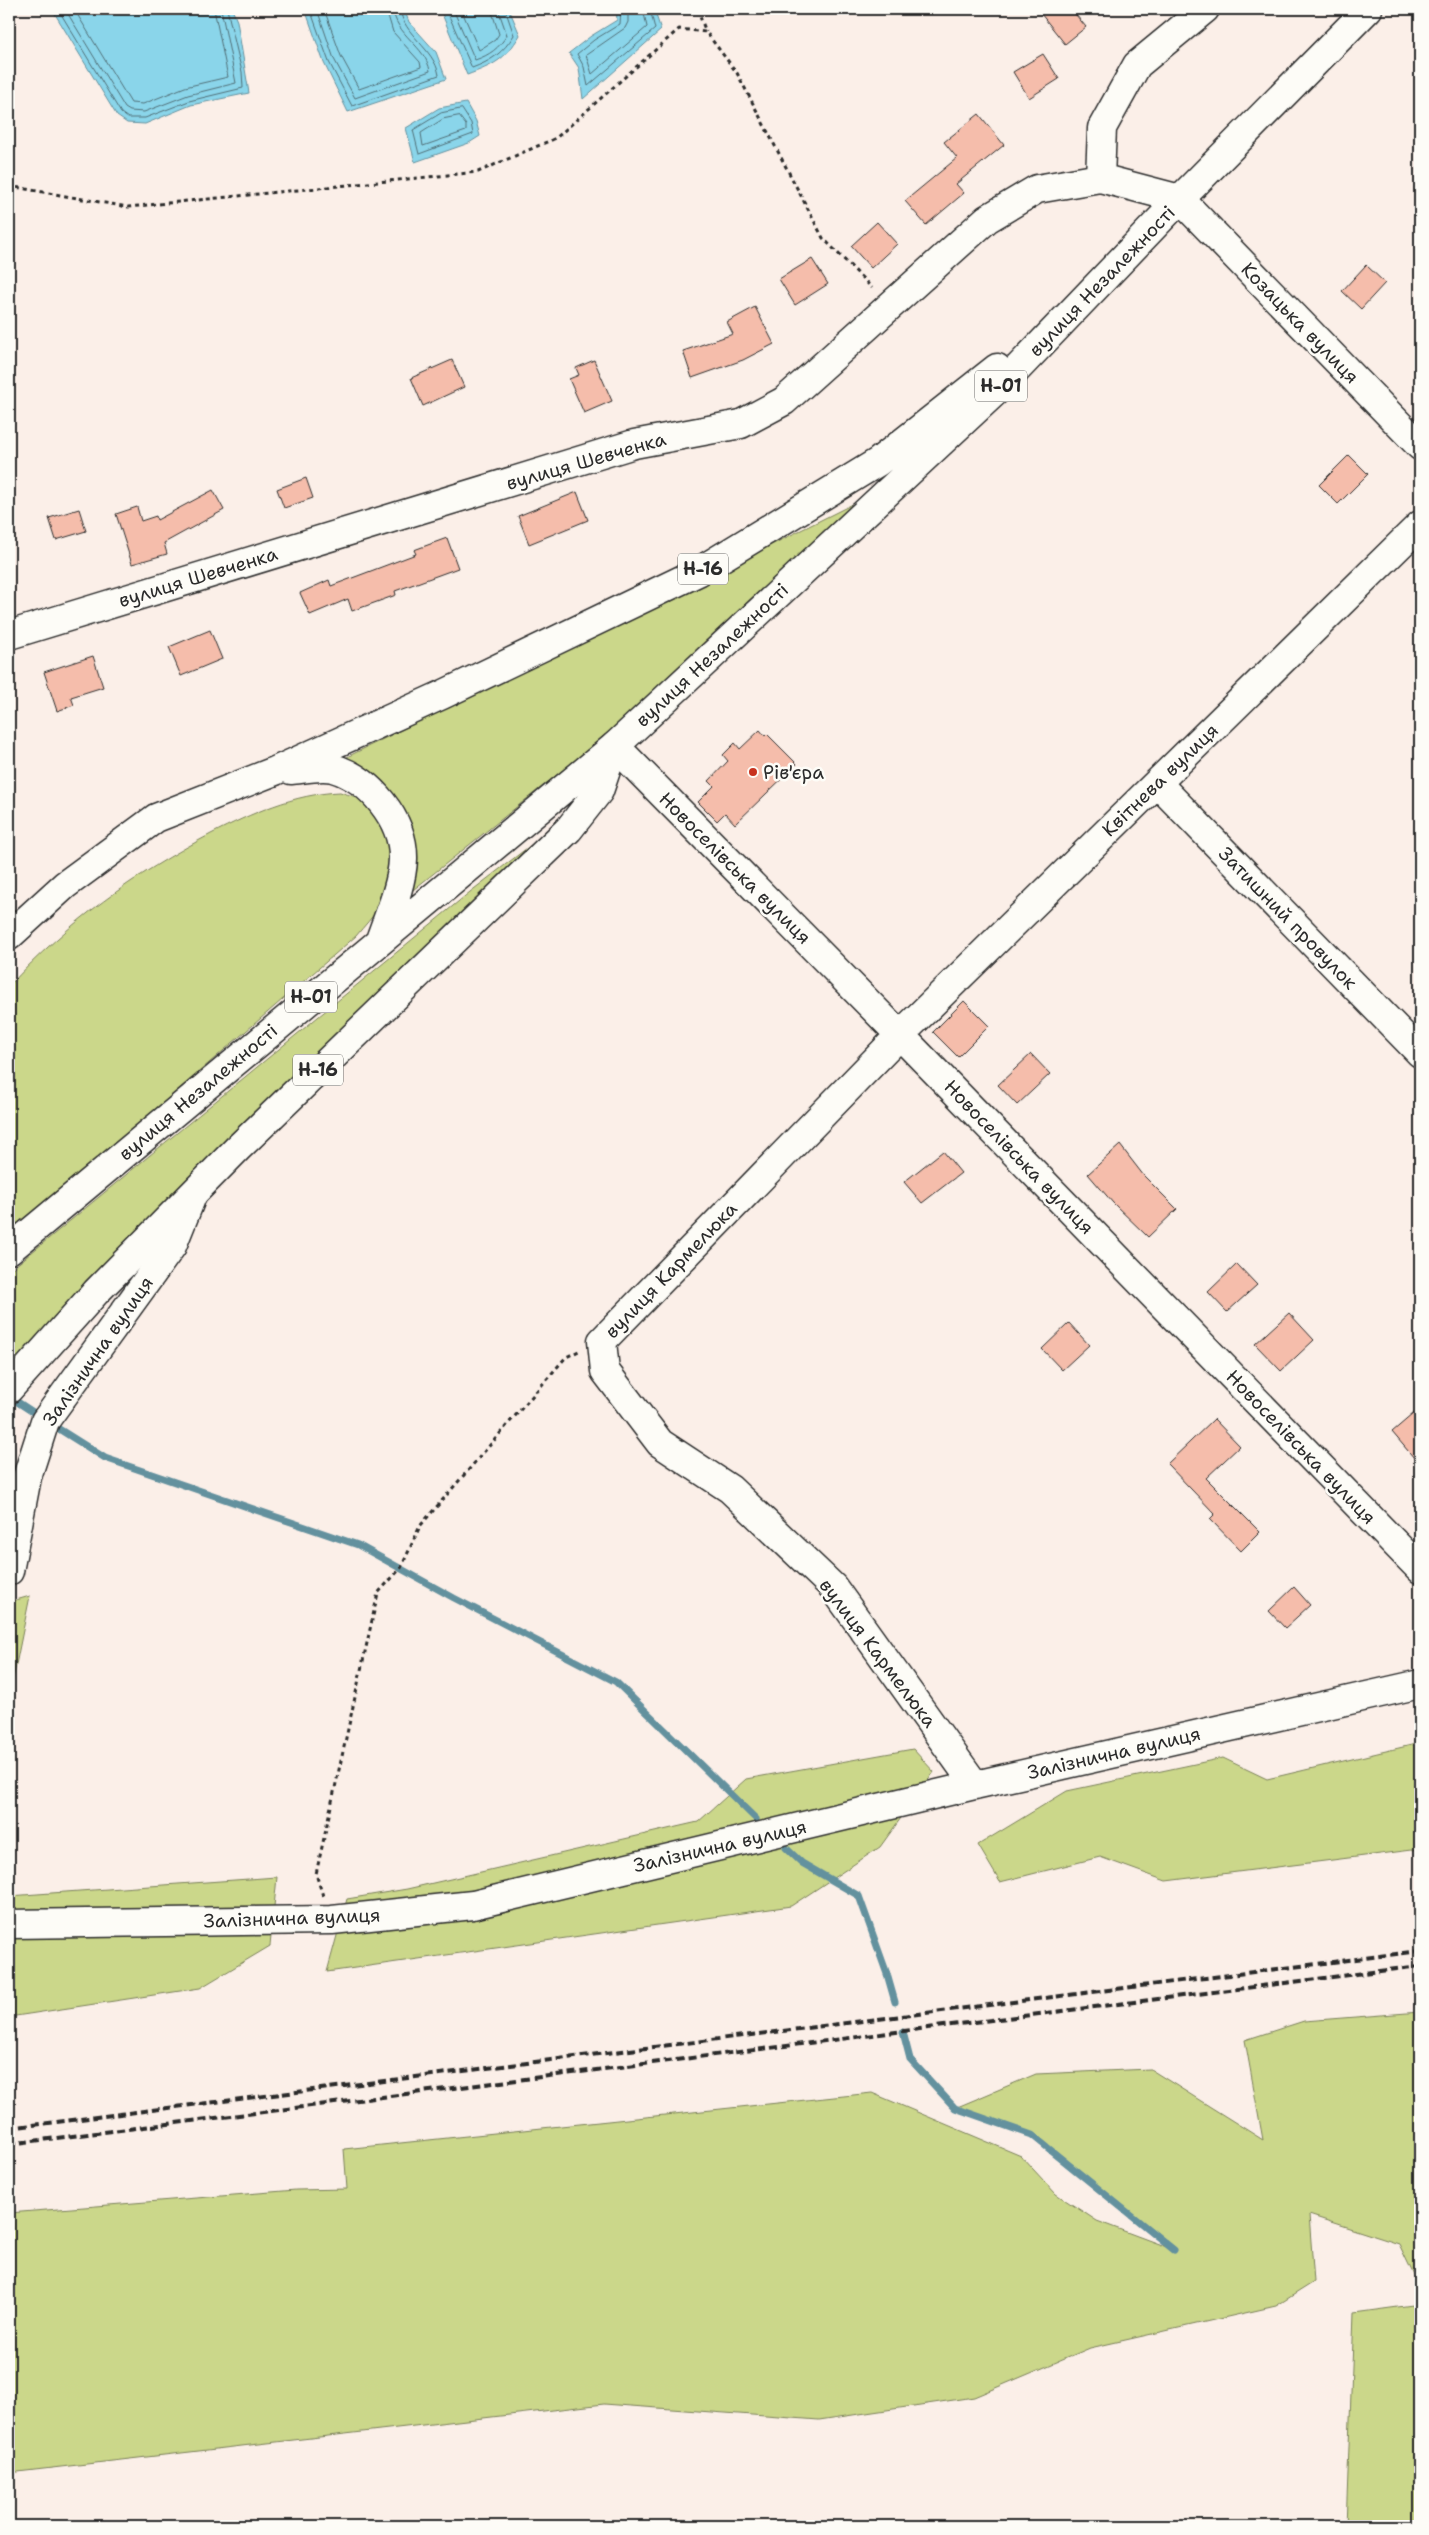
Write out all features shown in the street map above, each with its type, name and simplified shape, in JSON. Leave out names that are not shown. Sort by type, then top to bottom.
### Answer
[{"type":"street","points":[[1100,178],[1102,128],[1137,65],[1205,9]]},
{"type":"street","name":"вулиця Незалежності","points":[[9,1250],[615,746],[997,390],[1180,199],[1368,9]]},
{"type":"street","name":"вулиця Шевченка","points":[[9,636],[634,444],[741,424],[784,401],[987,219],[1036,189],[1100,178],[1180,199]]},
{"type":"street","name":"Козацька вулиця","points":[[1180,199],[1420,446]]},
{"type":"street","name":"Н-16","points":[[9,936],[64,885],[156,818],[275,771],[442,695],[698,572],[878,462],[1088,295]]},
{"type":"street","name":"Квітнева вулиця","points":[[900,1035],[1420,524]]},
{"type":"street","name":"Н-16","points":[[9,1389],[96,1292],[192,1196],[380,1009],[482,915],[569,829],[599,790],[615,746]]},
{"type":"street","name":"Новоселівська вулиця","points":[[615,746],[900,1035],[1420,1569]]},
{"type":"street","points":[[275,771],[332,768],[356,780],[372,792],[393,819],[400,835],[403,859],[399,884],[380,940]]},
{"type":"street","name":"Затишний провулок","points":[[1157,783],[1420,1053]]},
{"type":"street","name":"вулиця Кармелюка","points":[[900,1035],[602,1341],[605,1371],[660,1442],[730,1490],[833,1587],[974,1785]]},
{"type":"street","name":"Залізнична вулиця","points":[[9,1571],[27,1476],[45,1421],[172,1246],[192,1196]]},
{"type":"street","name":"Залізнична вулиця","points":[[9,1924],[332,1920],[473,1905],[974,1785],[1420,1684]]},
{"type":"path","points":[[697,9],[706,32],[737,73],[823,238],[890,307]]},
{"type":"path","points":[[9,186],[128,207],[478,172],[556,138],[679,29],[706,32]]},
{"type":"path","points":[[332,1920],[316,1874],[378,1594],[400,1568],[420,1526],[566,1356],[602,1341]]},
{"type":"green space","points":[[873,494],[614,729],[398,902],[414,869],[339,761]]},
{"type":"green space","points":[[340,792],[369,803],[385,824],[389,838],[392,867],[390,881],[386,894],[374,914],[356,936],[76,1178],[9,1230],[9,986],[54,941],[103,901],[183,849],[226,826],[274,806],[306,796]]},
{"type":"green space","points":[[579,808],[185,1183],[49,1323],[9,1372],[9,1271],[470,892]]},
{"type":"green space","points":[[30,1596],[9,1699],[9,1602]]},
{"type":"green space","points":[[1420,1743],[1420,1849],[1166,1881],[1100,1857],[1000,1882],[978,1845],[1067,1791],[1223,1758],[1267,1779]]},
{"type":"green space","points":[[913,1749],[934,1772],[880,1847],[791,1906],[327,1972],[347,1899],[407,1889],[698,1822],[746,1779]]},
{"type":"green space","points":[[277,1877],[270,1946],[200,1988],[9,2017],[9,1896]]},
{"type":"green space","points":[[1420,2012],[1420,2288],[1399,2244],[1309,2215],[1314,2282],[1276,2306],[1090,2348],[974,2397],[819,2420],[604,2404],[9,2473],[9,2213],[296,2190],[347,2189],[344,2149],[872,2093],[1021,2156],[1056,2194],[1097,2221],[1172,2249],[1032,2135],[955,2108],[1036,2074],[1150,2069],[1263,2140],[1245,2040],[1304,2021]]},
{"type":"green space","points":[[1420,2304],[1420,2526],[1346,2526],[1354,2313]]},
{"type":"water","points":[[52,9],[232,9],[237,21],[249,93],[191,105],[145,124],[127,123],[117,116]]},
{"type":"water","points":[[305,9],[404,9],[409,22],[436,52],[446,79],[348,112],[324,63]]},
{"type":"water","points":[[440,9],[509,9],[520,35],[498,61],[467,75]]},
{"type":"water","points":[[616,9],[654,9],[661,30],[583,99],[579,68],[569,53],[591,36],[617,20]]},
{"type":"water","points":[[466,103],[476,121],[480,136],[469,143],[415,162],[406,128],[439,108]]},
{"type":"building","points":[[1037,9],[1071,9],[1086,27],[1065,44]]},
{"type":"building","points":[[1043,54],[1059,79],[1029,98],[1013,72]]},
{"type":"building","points":[[979,114],[1004,145],[956,184],[964,193],[926,225],[905,201],[957,158],[944,142]]},
{"type":"building","points":[[877,222],[897,244],[871,268],[851,246]]},
{"type":"building","points":[[812,259],[828,284],[795,305],[779,279]]},
{"type":"building","points":[[1366,265],[1385,283],[1361,309],[1342,291]]},
{"type":"building","points":[[755,307],[774,344],[743,360],[692,378],[683,351],[733,334],[727,322]]},
{"type":"building","points":[[452,360],[464,387],[423,406],[411,378]]},
{"type":"building","points":[[594,360],[612,401],[584,413],[569,379],[579,375],[576,368]]},
{"type":"building","points":[[1349,455],[1368,474],[1338,504],[1319,485]]},
{"type":"building","points":[[306,478],[313,498],[284,508],[277,489]]},
{"type":"building","points":[[213,490],[224,510],[164,543],[167,554],[132,564],[116,514],[137,507],[141,521],[156,516],[157,520]]},
{"type":"building","points":[[577,492],[588,520],[529,544],[518,516]]},
{"type":"building","points":[[79,509],[86,531],[56,540],[49,518]]},
{"type":"building","points":[[447,538],[458,568],[395,591],[396,595],[352,611],[348,599],[310,615],[300,593],[329,580],[331,586],[416,554],[414,550]]},
{"type":"building","points":[[210,630],[222,659],[181,676],[169,647]]},
{"type":"building","points":[[93,656],[103,687],[71,697],[74,705],[57,711],[44,672]]},
{"type":"building","name":"Рів'єра","points":[[760,730],[765,736],[767,734],[797,764],[735,824],[725,813],[717,821],[698,802],[714,786],[709,781],[728,761],[723,755],[735,743],[740,749]]},
{"type":"building","points":[[964,1001],[989,1026],[958,1057],[933,1032]]},
{"type":"building","points":[[1031,1054],[1050,1074],[1017,1105],[998,1085]]},
{"type":"building","points":[[1120,1145],[1144,1176],[1177,1209],[1148,1237],[1113,1203],[1088,1174]]},
{"type":"building","points":[[943,1151],[961,1173],[922,1203],[904,1182]]},
{"type":"building","points":[[1237,1264],[1257,1285],[1227,1312],[1208,1292]]},
{"type":"building","points":[[1289,1313],[1314,1340],[1281,1371],[1255,1344]]},
{"type":"building","points":[[1069,1323],[1089,1345],[1062,1370],[1042,1349]]},
{"type":"building","points":[[1420,1408],[1420,1465],[1392,1432]]},
{"type":"building","points":[[1214,1419],[1240,1446],[1206,1478],[1260,1532],[1241,1551],[1210,1519],[1215,1514],[1167,1464]]},
{"type":"building","points":[[1294,1587],[1310,1605],[1285,1628],[1269,1611]]},
{"type":"waterway","points":[[16,1401],[42,1418]]},
{"type":"waterway","points":[[51,1424],[105,1458],[358,1545],[454,1598],[616,1682],[756,1819]]},
{"type":"waterway","points":[[786,1848],[802,1863],[859,1896],[895,2002]]},
{"type":"waterway","points":[[903,2032],[910,2059],[955,2108],[1032,2135],[1174,2250]]},
{"type":"railway","points":[[9,2128],[1420,1951]]},
{"type":"railway","points":[[9,2144],[1420,1966]]},
{"type":"place","name":"Рів'єра","points":[[753,772]]}]
